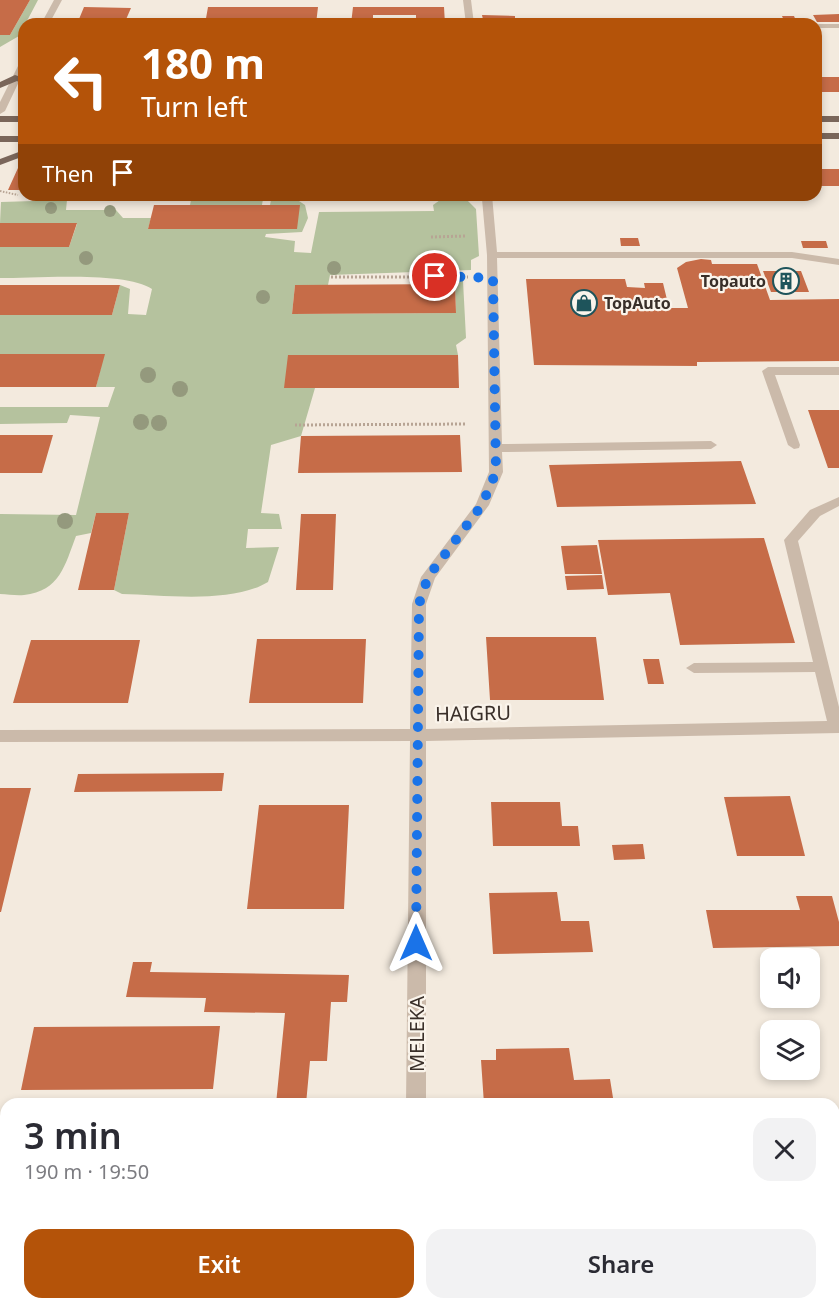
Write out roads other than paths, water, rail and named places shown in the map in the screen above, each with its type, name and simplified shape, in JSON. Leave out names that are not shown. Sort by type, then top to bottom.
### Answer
[{"type":"main road","points":[[0,85],[18,81]]},
{"type":"main road","points":[[0,119],[18,119]]},
{"type":"main road","points":[[822,119],[839,119]]},
{"type":"main road","points":[[822,136],[839,136]]},
{"type":"main road","points":[[0,139],[18,139]]},
{"type":"main road","points":[[0,162],[18,155]]},
{"type":"street","points":[[48,18],[58,0]]},
{"type":"street","points":[[467,0],[469,18]]},
{"type":"street","points":[[822,26],[839,26]]},
{"type":"street","points":[[0,111],[18,84]]},
{"type":"street","name":"MELEKA","points":[[416,1098],[416,735],[419,604],[428,577],[482,505],[496,472],[493,278],[487,201]]},
{"type":"street","points":[[492,255],[792,255],[839,262]]},
{"type":"street","points":[[794,445],[768,371],[839,371]]},
{"type":"street","points":[[496,448],[711,445]]},
{"type":"street","points":[[837,727],[791,540],[814,513],[839,501]]},
{"type":"street","points":[[694,668],[821,667]]},
{"type":"street","name":"HAIGRU","points":[[0,736],[416,735],[837,727]]},
{"type":"place","name":"Topauto","points":[[786,281]]},
{"type":"place","name":"TopAuto","points":[[584,303]]}]
